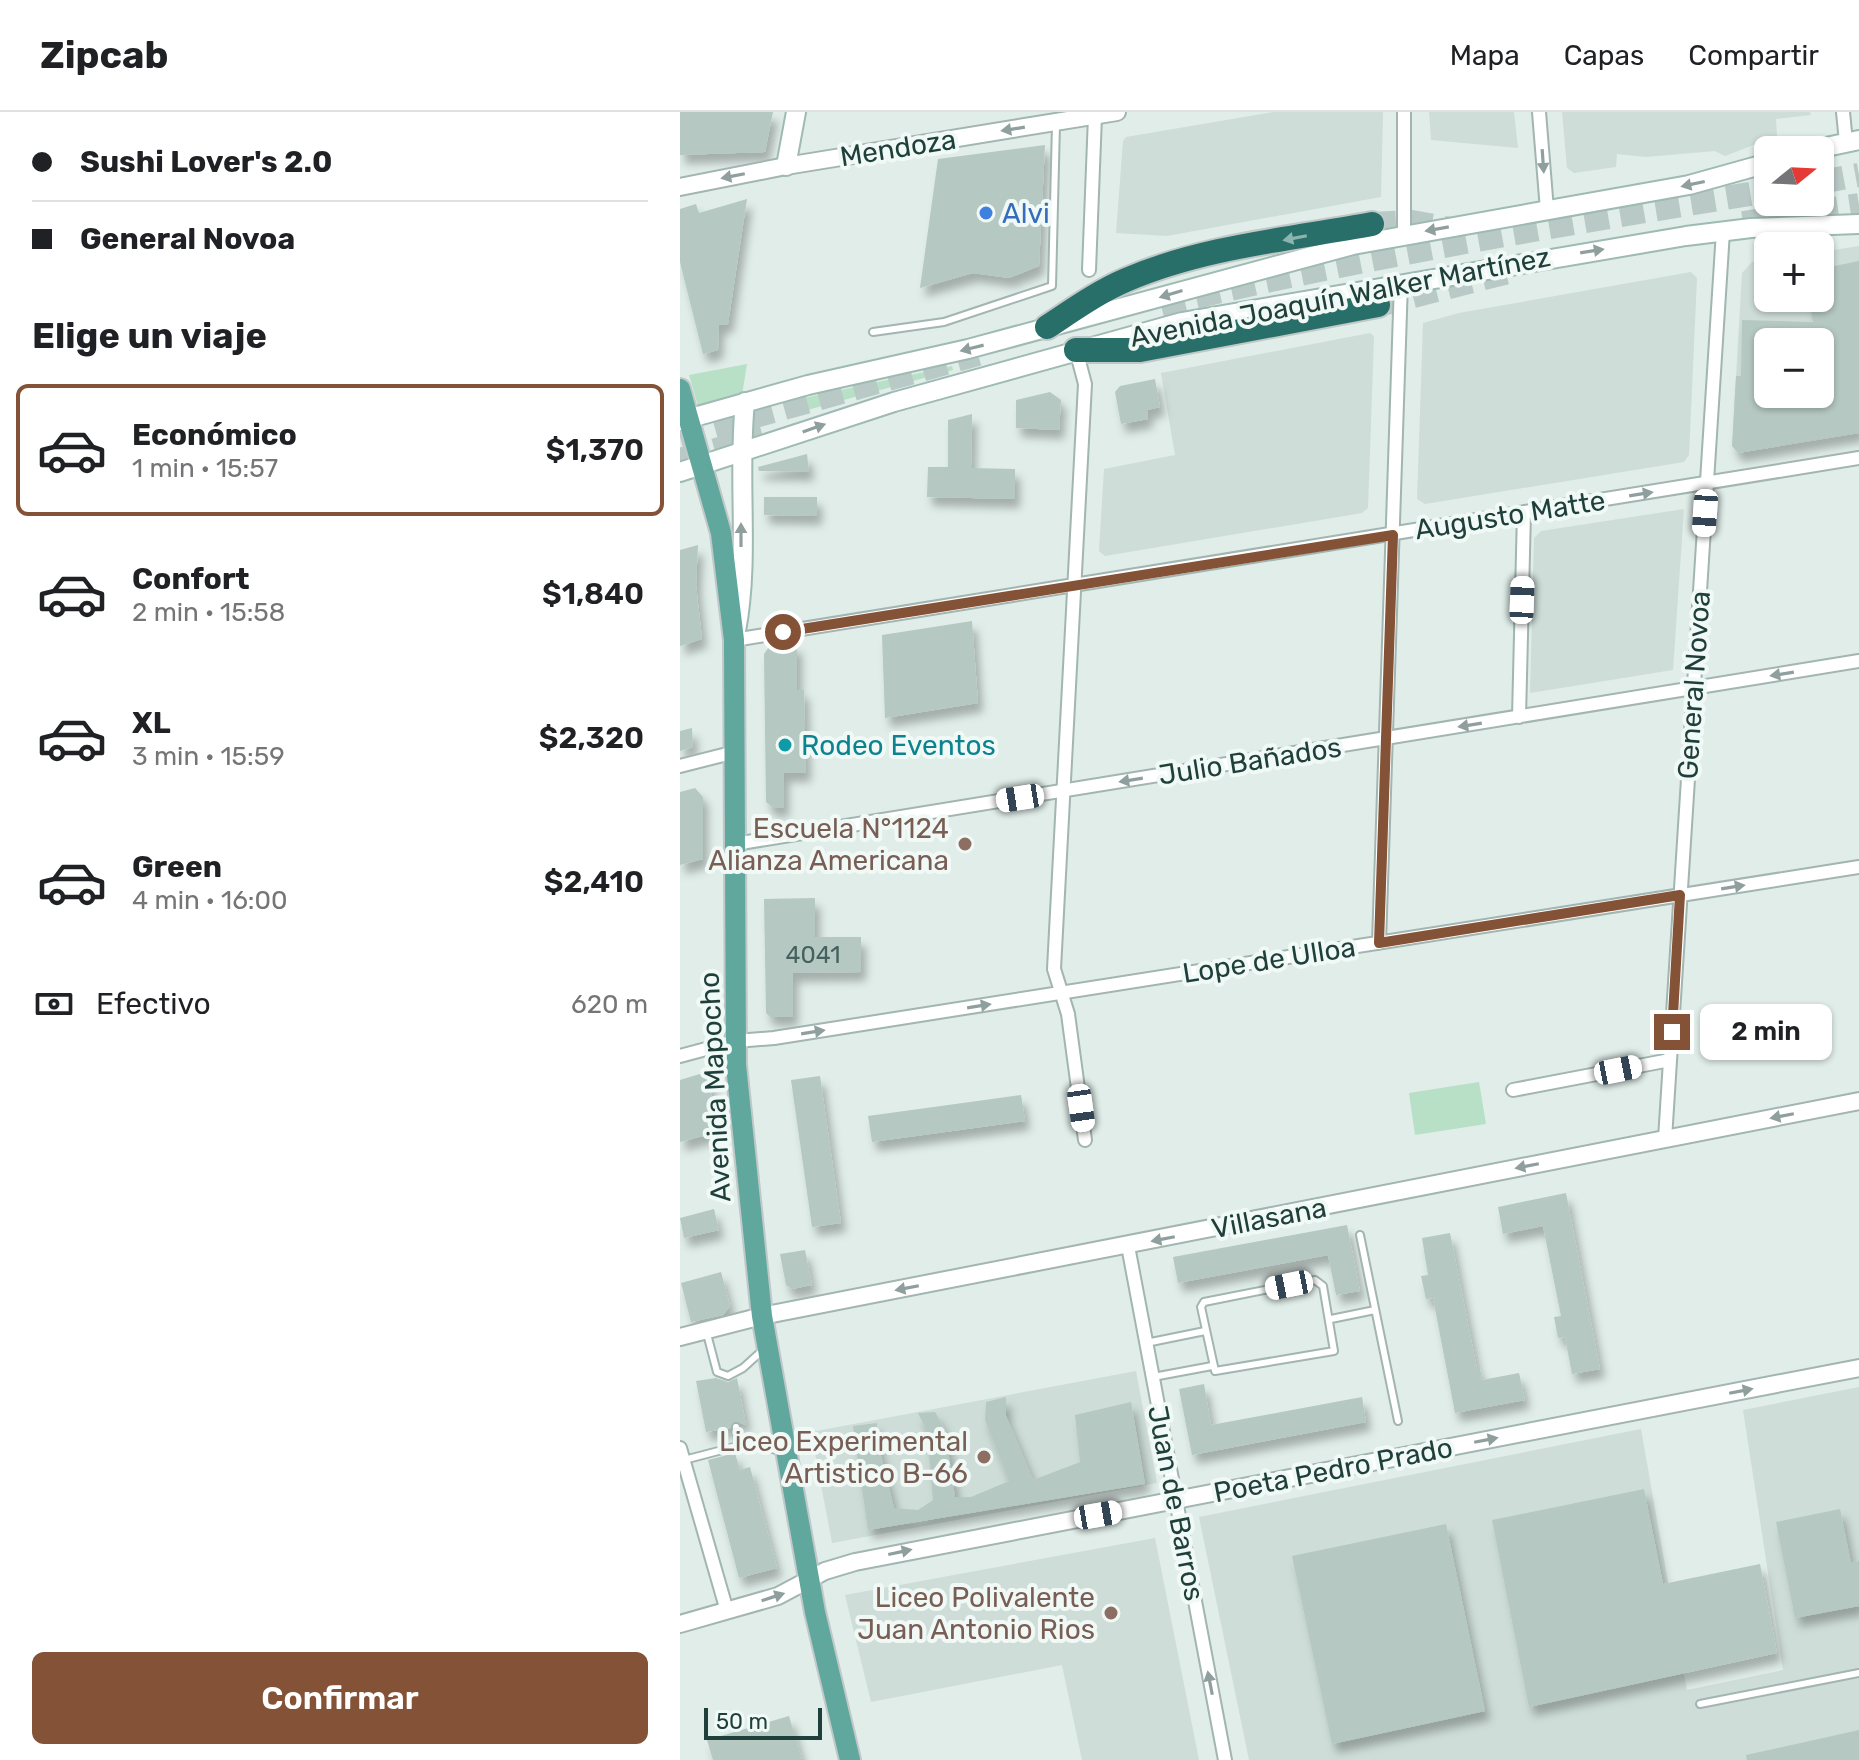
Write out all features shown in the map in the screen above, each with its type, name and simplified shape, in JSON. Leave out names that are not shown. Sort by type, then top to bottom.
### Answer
[{"type":"highway","points":[[1047,327],[1097,295],[1147,272],[1210,255],[1372,224]]},
{"type":"highway","points":[[1076,350],[1140,350],[1378,305]]},
{"type":"main road","points":[[786,166],[796,112]]},
{"type":"main road","name":"Avenida Joaquín Walker Martínez","points":[[684,420],[1047,327],[1245,272],[1404,234],[1689,185],[1754,167]]},
{"type":"main road","name":"Avenida Joaquín Walker Martínez","points":[[680,472],[894,402],[1076,350],[1220,314],[1723,231],[1859,224]]},
{"type":"main road","points":[[680,389],[684,420],[703,465],[721,533],[734,640]]},
{"type":"main road","name":"Avenida Mapocho","points":[[745,402],[740,453],[741,599],[734,640],[736,1041],[762,1316],[810,1580],[850,1760]]},
{"type":"street","name":"Mendoza","points":[[680,187],[786,166],[1117,112]]},
{"type":"street","points":[[1404,112],[1404,234]]},
{"type":"street","points":[[1539,112],[1547,210]]},
{"type":"street","points":[[1843,112],[1852,141]]},
{"type":"street","points":[[1089,270],[1095,116]]},
{"type":"street","name":"General Novoa","points":[[1665,1139],[1723,231]]},
{"type":"street","points":[[1379,943],[1401,282]]},
{"type":"street","points":[[1076,350],[1085,384],[1054,969],[1068,1014],[1085,1140]]},
{"type":"street","name":"Augusto Matte","points":[[734,640],[1859,458]]},
{"type":"street","points":[[1519,717],[1524,512]]},
{"type":"street","name":"Julio Bañados","points":[[735,844],[1859,661]]},
{"type":"street","points":[[680,766],[735,752]]},
{"type":"street","name":"Lope de Ulloa","points":[[680,1056],[736,1041],[1859,867]]},
{"type":"street","points":[[1513,1090],[1670,1060]]},
{"type":"street","name":"Villasana","points":[[680,1337],[762,1316],[1859,1101]]},
{"type":"street","name":"Juan de Barros","points":[[1128,1246],[1225,1760]]},
{"type":"street","name":"Poeta Pedro Prado","points":[[680,1624],[778,1596],[825,1571],[855,1562],[1859,1368]]},
{"type":"street","points":[[682,1454],[727,1611]]},
{"type":"lane","points":[[873,332],[944,322],[1052,286],[1056,122]]},
{"type":"lane","points":[[1360,1235],[1398,1421]]},
{"type":"lane","points":[[1315,1280],[1321,1281],[1323,1286],[1334,1351],[1220,1372],[1212,1366],[1205,1331],[1201,1307],[1204,1302],[1315,1280]]},
{"type":"lane","points":[[1331,1319],[1375,1310]]},
{"type":"lane","points":[[706,1330],[717,1372],[728,1376],[743,1368],[767,1347]]},
{"type":"lane","points":[[1146,1343],[1205,1331]]},
{"type":"lane","points":[[1152,1377],[1212,1366]]},
{"type":"lane","points":[[736,1427],[738,1445]]},
{"type":"lane","points":[[682,1454],[761,1443],[785,1453]]},
{"type":"lane","points":[[1700,1704],[1859,1673]]},
{"type":"shaded area","points":[[1273,112],[1383,112],[1381,197],[1167,236],[1116,233],[1123,141],[1126,137]]},
{"type":"shaded area","points":[[1429,112],[1514,112],[1518,148],[1431,140]]},
{"type":"shaded area","points":[[1562,112],[1810,112],[1811,115],[1776,119],[1777,136],[1754,136],[1754,145],[1725,156],[1715,151],[1646,157],[1617,154],[1616,167],[1574,173],[1567,168]]},
{"type":"shaded area","points":[[1859,246],[1859,433],[1738,453],[1732,446],[1742,273],[1752,262],[1754,312],[1834,312],[1834,250]]},
{"type":"shaded area","points":[[1691,272],[1697,278],[1689,455],[1684,462],[1425,504],[1417,499],[1423,323],[1459,313]]},
{"type":"shaded area","points":[[1370,333],[1374,336],[1368,508],[1362,513],[1105,556],[1099,551],[1104,469],[1175,455],[1161,373]]},
{"type":"shaded area","points":[[1684,509],[1673,670],[1530,693],[1534,538],[1541,531]]},
{"type":"shaded area","name":"Liceo Experimental Artistico B-66","points":[[1136,1371],[1157,1483],[832,1543],[811,1432]]},
{"type":"shaded area","points":[[1859,1387],[1859,1760],[1249,1760],[1199,1517],[1641,1429],[1687,1690],[1783,1670],[1743,1410]]},
{"type":"shaded area","points":[[1155,1538],[1199,1760],[1082,1760],[1062,1665],[871,1702],[845,1595]]},
{"type":"green space","points":[[1834,207],[1836,216],[1768,219],[1767,216],[1834,216]]},
{"type":"green space","points":[[747,364],[742,395],[698,406],[689,375]]},
{"type":"green space","points":[[952,366],[953,370],[793,414],[790,401]]},
{"type":"green space","points":[[1479,1082],[1486,1124],[1415,1135],[1409,1093]]},
{"type":"building","points":[[680,112],[773,112],[765,152],[680,155]]},
{"type":"building","name":"Alvi","points":[[1045,145],[1039,266],[1009,278],[973,273],[920,288],[938,159]]},
{"type":"building","points":[[747,199],[728,324],[719,325],[718,350],[703,354],[680,262],[680,209],[696,204],[699,213]]},
{"type":"building","points":[[1859,261],[1859,433],[1738,453],[1732,446],[1736,376],[1741,376],[1742,320],[1813,322],[1811,312],[1834,312],[1834,266]]},
{"type":"building","points":[[1155,379],[1160,407],[1147,410],[1148,419],[1121,424],[1115,392],[1120,386]]},
{"type":"building","points":[[1050,392],[1061,400],[1059,430],[1016,428],[1016,400]]},
{"type":"building","points":[[972,414],[971,468],[1015,469],[1015,499],[927,497],[928,467],[948,467],[948,420]]},
{"type":"building","points":[[807,454],[809,472],[759,471],[758,467]]},
{"type":"building","points":[[764,497],[817,497],[817,516],[764,515]]},
{"type":"building","points":[[698,545],[696,585],[702,639],[680,646],[680,550]]},
{"type":"building","points":[[972,621],[978,703],[885,718],[882,635]]},
{"type":"building","points":[[771,644],[797,644],[797,690],[804,690],[806,773],[784,773],[784,808],[773,808],[766,802],[764,654]]},
{"type":"building","points":[[692,728],[693,747],[680,751],[680,731]]},
{"type":"building","points":[[695,788],[703,797],[703,859],[680,865],[680,792]]},
{"type":"building","points":[[815,898],[815,937],[861,937],[861,972],[793,973],[793,1017],[770,1017],[766,1013],[764,899]]},
{"type":"building","points":[[703,1073],[710,1078],[714,1133],[680,1142],[680,1080]]},
{"type":"building","points":[[820,1076],[841,1223],[812,1227],[791,1080]]},
{"type":"building","points":[[1021,1095],[1025,1121],[872,1142],[868,1116]]},
{"type":"building","points":[[1566,1193],[1600,1369],[1572,1374],[1565,1337],[1558,1338],[1554,1317],[1561,1316],[1543,1226],[1503,1234],[1498,1207]]},
{"type":"building","points":[[714,1209],[719,1230],[684,1238],[680,1218]]},
{"type":"building","points":[[1347,1225],[1360,1291],[1336,1295],[1328,1255],[1178,1283],[1173,1257]]},
{"type":"building","points":[[1450,1233],[1477,1369],[1480,1369],[1482,1380],[1519,1373],[1525,1400],[1455,1413],[1433,1298],[1426,1299],[1421,1276],[1428,1275],[1422,1238]]},
{"type":"building","points":[[805,1250],[812,1285],[792,1289],[786,1285],[780,1254]]},
{"type":"building","points":[[721,1272],[730,1306],[723,1315],[691,1322],[681,1283]]},
{"type":"building","points":[[716,1378],[728,1382],[737,1378],[746,1425],[735,1421],[730,1428],[706,1432],[696,1381]]},
{"type":"building","points":[[1204,1384],[1211,1425],[1362,1397],[1366,1422],[1192,1455],[1179,1389]]},
{"type":"building","points":[[1006,1397],[1006,1416],[1033,1480],[1080,1462],[1075,1415],[1131,1402],[1145,1484],[868,1530],[853,1426],[877,1423],[877,1440],[894,1508],[918,1510],[933,1500],[927,1431],[918,1413],[935,1412],[945,1430],[955,1497],[971,1497],[1009,1481],[985,1420],[986,1402]]},
{"type":"building","points":[[735,1453],[740,1470],[750,1467],[777,1568],[739,1578],[708,1460]]},
{"type":"building","points":[[1644,1489],[1663,1584],[1760,1564],[1777,1653],[1529,1707],[1492,1520]]},
{"type":"building","points":[[1840,1509],[1851,1563],[1859,1561],[1859,1606],[1795,1618],[1776,1522]]},
{"type":"building","points":[[1446,1524],[1485,1711],[1332,1744],[1292,1556]]},
{"type":"building","points":[[789,1716],[802,1760],[713,1760],[707,1740]]},
{"type":"building","points":[[1859,1730],[1859,1760],[1747,1760],[1746,1755]]},
{"type":"tunnel","points":[[1834,179],[1859,175]]},
{"type":"tunnel","points":[[1161,305],[1387,257],[1754,193]]},
{"type":"tunnel","points":[[1743,223],[1859,205]]},
{"type":"tunnel","points":[[1372,224],[1412,222],[1456,230]]},
{"type":"tunnel","points":[[1378,305],[1508,272]]},
{"type":"tunnel","points":[[680,437],[978,354]]},
{"type":"tunnel","points":[[680,460],[763,437]]},
{"type":"place","name":"Alvi","points":[[986,213]]},
{"type":"place","name":"Rodeo Eventos","points":[[785,745]]},
{"type":"place","name":"Escuela N°1124 Alianza Americana","points":[[965,844]]},
{"type":"place","name":"Liceo Experimental Artistico B-66","points":[[984,1457]]},
{"type":"place","name":"Liceo Polivalente Juan Antonio Rios","points":[[1111,1613]]},
{"type":"route","points":[[783,632],[1074,583],[1393,535],[1379,943],[1680,895],[1672,1032]]}]
